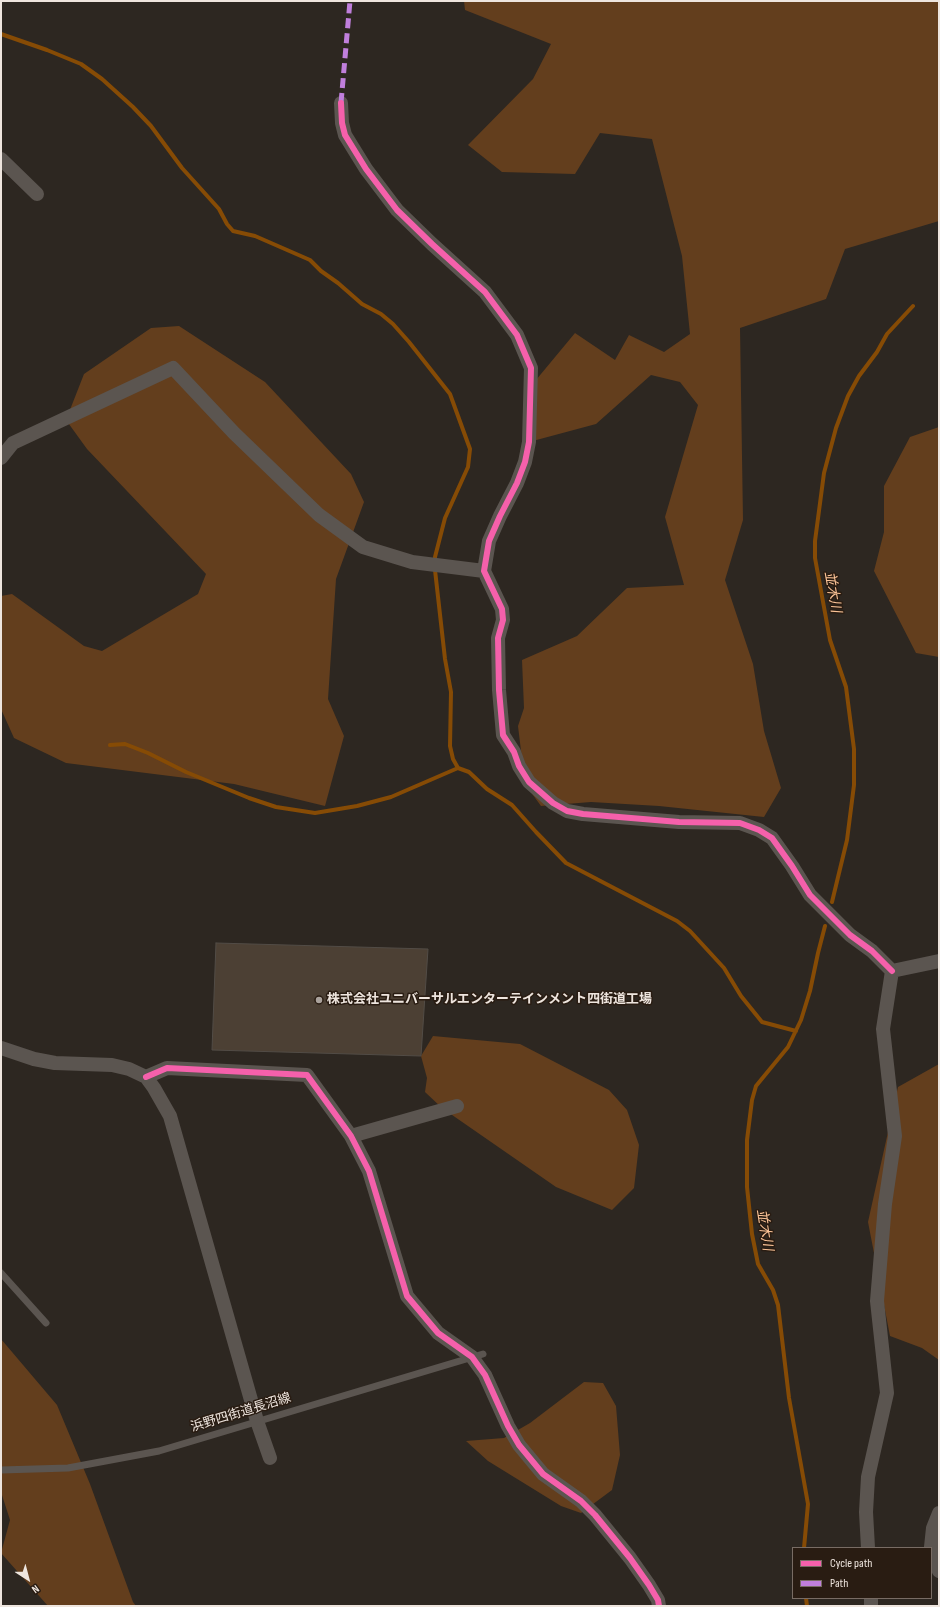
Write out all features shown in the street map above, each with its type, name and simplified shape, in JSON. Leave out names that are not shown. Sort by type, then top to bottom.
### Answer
[{"type":"street","points":[[341,103],[342,123],[346,135],[366,170],[397,210],[485,292],[517,335],[531,368],[529,442],[525,462],[517,484],[489,541],[484,571],[502,609],[503,620],[498,638],[499,690],[504,735],[514,752],[519,766],[529,782],[553,803],[567,811],[583,814],[679,822],[740,823],[759,830],[772,838],[810,895],[850,935],[872,951],[892,971]]},
{"type":"street","points":[[1,159],[37,194]]},
{"type":"street","points":[[1,458],[13,443],[173,368],[234,433],[319,515],[363,547],[412,562],[484,571]]},
{"type":"street","points":[[892,971],[939,960]]},
{"type":"street","points":[[868,1547],[866,1512],[868,1477],[887,1393],[877,1301],[885,1204],[895,1136],[883,1029],[892,971]]},
{"type":"street","points":[[1,1048],[34,1059],[55,1063],[112,1065],[129,1069],[146,1077],[162,1100],[170,1116],[257,1421],[270,1458]]},
{"type":"street","points":[[146,1077],[167,1068],[307,1075],[351,1136],[369,1172],[407,1296],[438,1333],[478,1356],[485,1375],[518,1445],[543,1474],[581,1501],[595,1515],[630,1558],[649,1585],[658,1600],[659,1606]]},
{"type":"street","points":[[351,1136],[457,1106]]},
{"type":"street","points":[[931,1547],[933,1528],[939,1513]]},
{"type":"street","points":[[932,1551],[939,1571]]},
{"type":"lane","points":[[1,1272],[46,1323]]},
{"type":"lane","name":"浜野四街道長沼線","points":[[1,1470],[68,1468],[115,1460],[159,1450],[478,1356]]},
{"type":"shaded area","points":[[464,1],[939,1],[939,221],[845,249],[826,299],[740,328],[743,520],[725,580],[753,664],[764,731],[781,788],[764,817],[659,806],[591,802],[541,806],[525,784],[518,726],[524,708],[522,660],[577,636],[627,588],[684,585],[665,517],[698,405],[680,382],[651,375],[596,424],[529,442],[531,386],[575,333],[615,360],[629,335],[664,352],[690,334],[682,256],[652,139],[600,133],[575,174],[502,172],[468,145],[533,79],[551,44],[465,10]]},
{"type":"shaded area","points":[[179,326],[265,382],[351,474],[364,502],[336,579],[328,699],[344,736],[325,806],[234,784],[66,763],[14,738],[1,709],[1,596],[12,594],[84,646],[102,651],[198,594],[206,574],[87,449],[66,420],[84,374],[151,328]]},
{"type":"shaded area","points":[[939,427],[939,657],[916,653],[874,571],[884,532],[884,486],[910,437]]},
{"type":"shaded area","points":[[433,1036],[520,1044],[609,1090],[627,1110],[639,1145],[634,1188],[612,1210],[556,1187],[442,1108],[425,1092],[427,1078],[421,1056]]},
{"type":"shaded area","points":[[939,1064],[939,1360],[922,1348],[890,1336],[868,1222],[898,1087]]},
{"type":"shaded area","points":[[1,1339],[57,1405],[90,1484],[133,1602],[136,1606],[48,1606],[1,1553],[10,1520],[1,1492]]},
{"type":"shaded area","points":[[584,1382],[603,1383],[616,1406],[620,1455],[612,1490],[581,1513],[561,1506],[488,1461],[466,1441],[504,1438],[530,1423]]},
{"type":"building","name":"株式会社ユニバーサルエンターテインメント四街道工場","points":[[216,943],[428,949],[421,1056],[212,1050]]},
{"type":"waterway","points":[[1,34],[81,64],[102,79],[133,107],[151,126],[182,168],[219,209],[227,224],[233,231],[255,236],[310,260],[321,271],[338,283],[362,304],[381,314],[393,324],[450,394],[470,449],[468,467],[445,518],[435,557],[435,570],[445,659],[451,692],[450,746],[453,759],[458,768]]},
{"type":"waterway","name":"並木川","points":[[832,902],[847,840],[854,785],[854,749],[846,687],[830,640],[815,558],[815,541],[824,473],[836,428],[848,396],[859,376],[877,352],[887,334],[913,306]]},
{"type":"waterway","points":[[110,745],[125,744],[148,753],[186,772],[249,798],[276,807],[315,813],[357,806],[391,797],[458,768],[469,772],[487,789],[512,805],[566,863],[677,921],[690,931],[724,968],[741,996],[762,1022],[796,1031]]},
{"type":"waterway","name":"並木川","points":[[804,1547],[808,1504],[789,1398],[778,1305],[773,1290],[758,1264],[752,1234],[747,1187],[747,1140],[752,1100],[756,1086],[788,1047],[801,1020],[810,991],[825,926]]},
{"type":"waterway","name":"並木川","points":[[806,1599],[807,1606]]},
{"type":"marked path","points":[[341,103],[350,1]]},
{"type":"cycle path","points":[[341,103],[342,123],[345,135],[366,169],[397,210],[485,292],[517,335],[531,368],[529,442],[525,462],[517,483],[489,541],[484,571],[502,609],[503,620],[498,638],[499,690],[503,735],[514,752],[519,766],[529,782],[553,803],[567,811],[583,814],[679,822],[740,823],[759,830],[772,838],[810,895],[850,935],[872,951],[892,971]]},
{"type":"cycle path","points":[[146,1077],[167,1068],[307,1075],[351,1136],[369,1171],[407,1296],[438,1333],[472,1357],[485,1375],[508,1426],[519,1445],[543,1474],[581,1501],[595,1515],[630,1558],[649,1585],[658,1600],[659,1606]]},
{"type":"place","name":"株式会社ユニバーサルエンターテインメント四街道工場","points":[[319,1000]]}]
